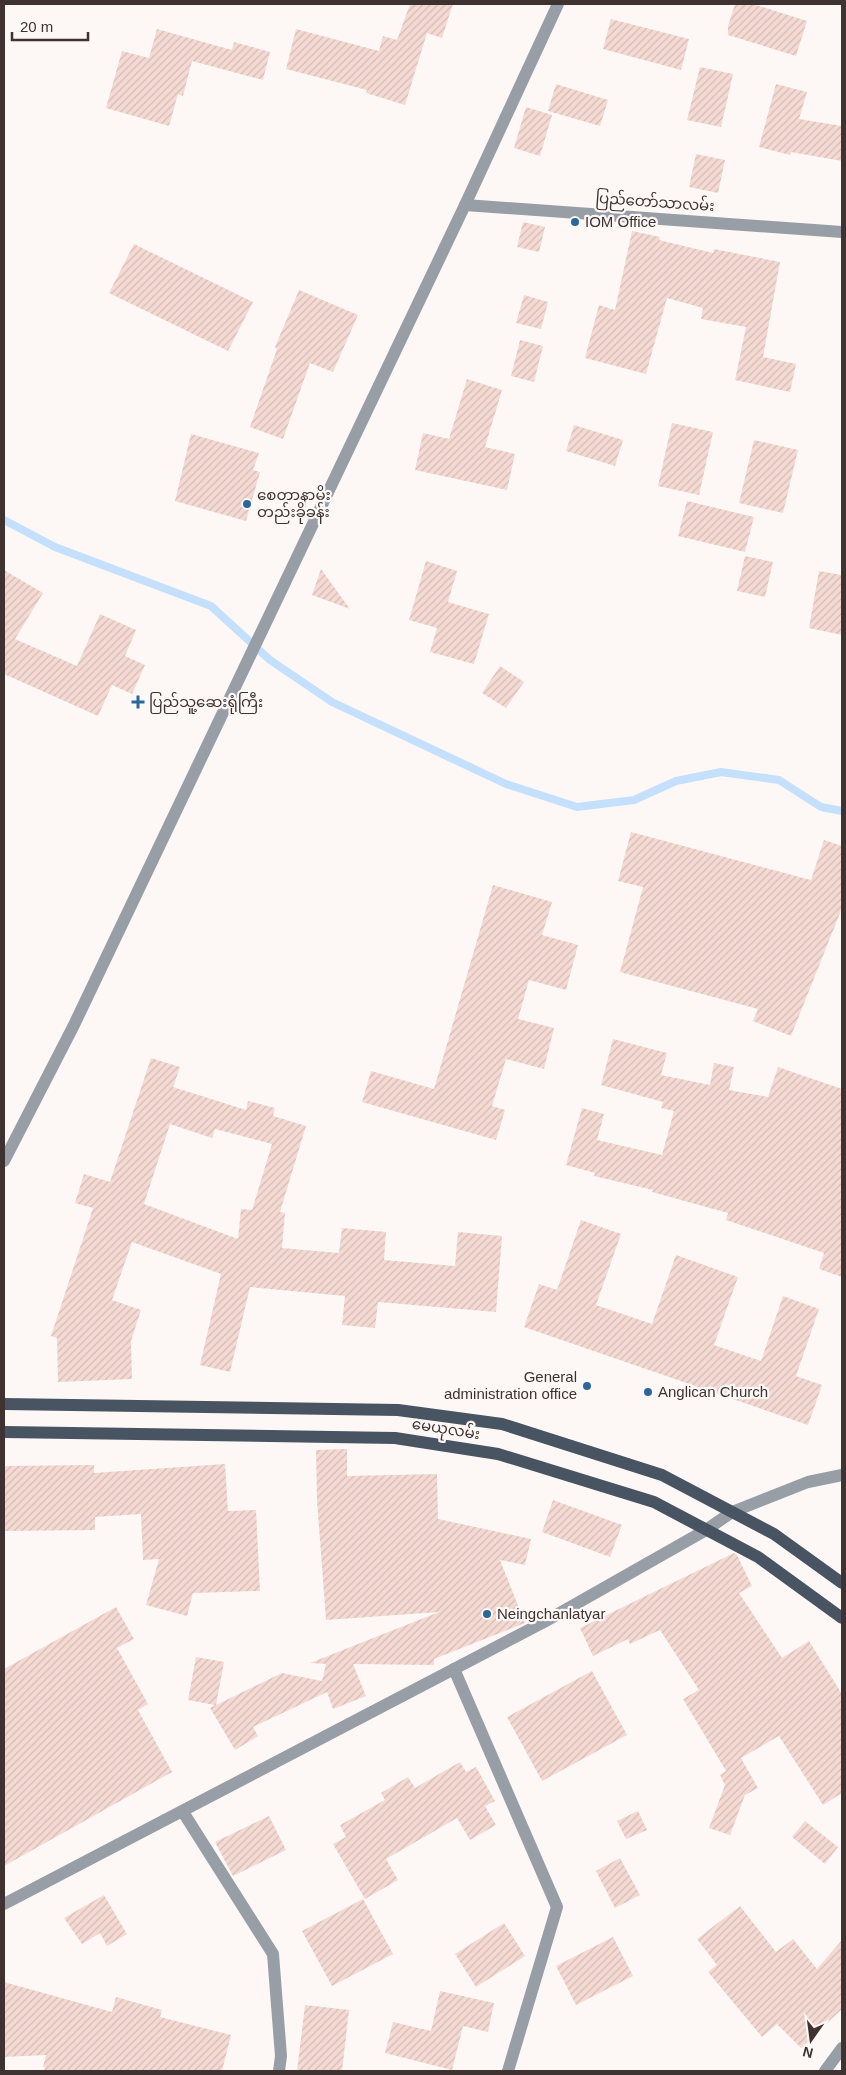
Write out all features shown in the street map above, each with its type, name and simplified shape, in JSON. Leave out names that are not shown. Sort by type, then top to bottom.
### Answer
[{"type":"main road","name":"မေယုလမ်း","points":[[4,1404],[398,1410],[502,1424],[662,1475],[774,1534],[842,1583]]},
{"type":"main road","name":"မေယုလမ်း","points":[[4,1432],[395,1438],[498,1454],[654,1502],[758,1557],[842,1618]]},
{"type":"street","points":[[4,1161],[74,1025],[242,674],[286,576],[465,205],[558,4]]},
{"type":"street","name":"ပြည်တော်သာလမ်း","points":[[465,205],[842,232]]},
{"type":"street","points":[[4,1904],[544,1622],[706,1530],[732,1512],[808,1482],[842,1475]]},
{"type":"street","points":[[454,1669],[558,1907],[508,2071]]},
{"type":"street","points":[[183,1812],[273,1954],[281,2056],[278,2071]]},
{"type":"street","points":[[825,2071],[842,2048]]},
{"type":"building","points":[[410,4],[453,4],[442,38],[427,33],[405,105],[366,93],[367,90],[286,69],[296,29],[379,51],[383,36],[397,40]]},
{"type":"building","points":[[735,4],[753,4],[807,21],[796,56],[728,35],[728,26]]},
{"type":"building","points":[[611,19],[689,39],[681,70],[603,49]]},
{"type":"building","points":[[157,29],[232,50],[234,42],[270,52],[263,80],[192,61],[183,96],[178,94],[169,126],[106,108],[122,51],[149,58]]},
{"type":"building","points":[[700,67],[733,74],[721,127],[687,120]]},
{"type":"building","points":[[556,84],[608,100],[600,126],[548,111]]},
{"type":"building","points":[[776,84],[807,92],[799,119],[842,126],[842,161],[791,152],[790,155],[759,147]]},
{"type":"building","points":[[526,107],[552,115],[540,156],[514,148]]},
{"type":"building","points":[[696,154],[725,160],[718,193],[689,187]]},
{"type":"building","points":[[523,222],[545,227],[539,252],[517,247]]},
{"type":"building","points":[[632,231],[660,237],[659,240],[713,253],[714,249],[780,262],[763,357],[796,364],[790,392],[735,380],[746,327],[701,319],[703,308],[667,298],[646,374],[585,358],[599,305],[615,310]]},
{"type":"building","points":[[134,244],[253,302],[228,351],[109,293]]},
{"type":"building","points":[[299,290],[358,315],[333,372],[310,363],[283,439],[250,427],[277,349],[275,347]]},
{"type":"building","points":[[524,295],[548,302],[541,329],[516,323]]},
{"type":"building","points":[[520,340],[543,346],[534,382],[511,376]]},
{"type":"building","points":[[467,379],[502,390],[485,447],[515,454],[507,490],[415,470],[423,433],[449,439]]},
{"type":"building","points":[[672,423],[713,432],[699,495],[658,486]]},
{"type":"building","points":[[574,425],[623,440],[615,466],[566,451]]},
{"type":"building","points":[[191,434],[259,453],[253,470],[260,472],[246,521],[175,501]]},
{"type":"building","points":[[754,440],[798,450],[783,513],[739,503]]},
{"type":"building","points":[[687,501],[754,517],[745,552],[678,536]]},
{"type":"building","points":[[745,556],[773,562],[765,597],[737,591]]},
{"type":"building","points":[[426,561],[457,571],[448,602],[489,614],[474,664],[430,652],[437,628],[409,620]]},
{"type":"building","points":[[321,569],[350,609],[312,595]]},
{"type":"building","points":[[4,570],[43,593],[15,639],[77,666],[100,614],[136,630],[125,656],[145,665],[132,694],[112,685],[98,716],[4,674]]},
{"type":"building","points":[[819,571],[842,575],[842,635],[809,628]]},
{"type":"building","points":[[500,666],[524,682],[506,708],[482,693]]},
{"type":"building","points":[[631,832],[811,880],[824,840],[842,846],[842,908],[791,1036],[753,1021],[758,1009],[620,972],[643,887],[618,881]]},
{"type":"building","points":[[493,885],[552,902],[542,935],[578,945],[566,990],[529,980],[518,1019],[554,1028],[544,1069],[506,1059],[492,1106],[505,1110],[496,1140],[362,1102],[371,1071],[434,1089]]},
{"type":"building","points":[[613,1039],[667,1053],[661,1075],[710,1085],[714,1063],[734,1067],[729,1090],[768,1097],[778,1067],[842,1089],[842,1277],[819,1269],[824,1253],[726,1220],[728,1213],[652,1192],[653,1190],[594,1176],[595,1173],[566,1165],[582,1108],[604,1114],[597,1140],[662,1155],[674,1111],[661,1108],[663,1102],[601,1085]]},
{"type":"building","points":[[151,1058],[180,1067],[173,1087],[246,1110],[248,1101],[275,1108],[273,1116],[306,1126],[280,1212],[285,1213],[282,1248],[339,1253],[342,1228],[386,1232],[384,1260],[455,1266],[458,1232],[502,1236],[496,1312],[378,1302],[375,1328],[342,1325],[345,1296],[250,1287],[230,1372],[200,1365],[221,1274],[132,1242],[112,1300],[141,1310],[131,1341],[132,1379],[58,1382],[57,1338],[51,1336],[93,1208],[75,1203],[84,1174],[110,1182]],"holes":[[[170,1124],[212,1138],[215,1129],[272,1144],[252,1210],[241,1209],[238,1239],[144,1204]]]},
{"type":"building","points":[[581,1220],[621,1234],[596,1305],[652,1324],[676,1255],[738,1277],[714,1345],[761,1361],[783,1296],[819,1309],[796,1376],[822,1385],[808,1425],[524,1327],[539,1284],[557,1290]]},
{"type":"building","points":[[347,1449],[347,1476],[437,1474],[438,1519],[531,1539],[525,1565],[500,1560],[525,1623],[434,1659],[434,1665],[353,1664],[366,1696],[333,1709],[327,1692],[253,1727],[258,1736],[235,1750],[210,1708],[215,1705],[188,1700],[196,1657],[224,1662],[216,1705],[282,1673],[322,1681],[326,1664],[310,1663],[439,1612],[326,1620],[317,1500],[316,1450]]},
{"type":"building","points":[[225,1464],[228,1511],[256,1510],[260,1591],[193,1593],[187,1616],[146,1605],[159,1559],[143,1560],[141,1514],[95,1517],[95,1530],[4,1531],[4,1466],[94,1465],[94,1473]]},
{"type":"building","points":[[553,1500],[622,1525],[610,1557],[542,1532]]},
{"type":"building","points":[[734,1553],[737,1555],[752,1586],[739,1593],[782,1658],[809,1641],[842,1694],[842,1793],[823,1805],[779,1736],[741,1758],[758,1788],[745,1795],[730,1835],[709,1828],[725,1785],[720,1775],[726,1771],[683,1699],[699,1690],[660,1630],[630,1644],[628,1639],[593,1656],[580,1628]]},
{"type":"building","points":[[116,1607],[134,1639],[117,1648],[148,1704],[138,1710],[172,1772],[4,1866],[4,1669]]},
{"type":"building","points":[[592,1671],[627,1735],[542,1781],[507,1717]]},
{"type":"building","points":[[460,1762],[466,1772],[476,1767],[495,1801],[485,1806],[496,1825],[470,1840],[457,1818],[386,1859],[398,1880],[365,1899],[333,1844],[346,1837],[340,1825],[385,1800],[381,1793],[408,1777],[415,1788]]},
{"type":"building","points":[[638,1811],[647,1830],[626,1839],[617,1821]]},
{"type":"building","points":[[269,1816],[286,1850],[233,1876],[215,1842]]},
{"type":"building","points":[[805,1821],[838,1847],[825,1864],[792,1837]]},
{"type":"building","points":[[620,1858],[640,1895],[615,1908],[596,1871]]},
{"type":"building","points":[[104,1895],[127,1934],[107,1946],[100,1933],[82,1944],[64,1918]]},
{"type":"building","points":[[363,1899],[393,1954],[332,1986],[302,1931]]},
{"type":"building","points":[[740,1906],[776,1952],[793,1939],[817,1969],[842,1940],[842,2009],[801,2048],[777,2024],[762,2037],[708,1972],[717,1965],[697,1939]]},
{"type":"building","points":[[504,1923],[525,1956],[476,1987],[455,1954]]},
{"type":"building","points":[[613,1937],[633,1976],[576,2005],[556,1966]]},
{"type":"building","points":[[4,1982],[112,2012],[116,1997],[162,2010],[160,2017],[231,2035],[222,2071],[44,2071],[46,2055],[4,2057]]},
{"type":"building","points":[[440,1991],[494,2003],[488,2032],[463,2026],[452,2070],[385,2053],[393,2022],[431,2031]]},
{"type":"building","points":[[305,2005],[349,2010],[342,2071],[297,2071]]},
{"type":"waterway","points":[[4,520],[55,547],[211,606],[270,660],[332,702],[506,784],[577,807],[634,800],[676,781],[721,772],[779,780],[821,807],[842,811]]},
{"type":"place","name":"IOM Office","points":[[575,222]]},
{"type":"place","name":"စေတာနာမိုး တည်းခိုခန်း","points":[[247,504]]},
{"type":"place","name":"ပြည်သူ့ဆေးရုံကြီး","points":[[138,702]]},
{"type":"place","name":"General administration office","points":[[587,1386]]},
{"type":"place","name":"Anglican Church","points":[[648,1392]]},
{"type":"place","name":"Neingchanlatyar","points":[[487,1614]]}]
